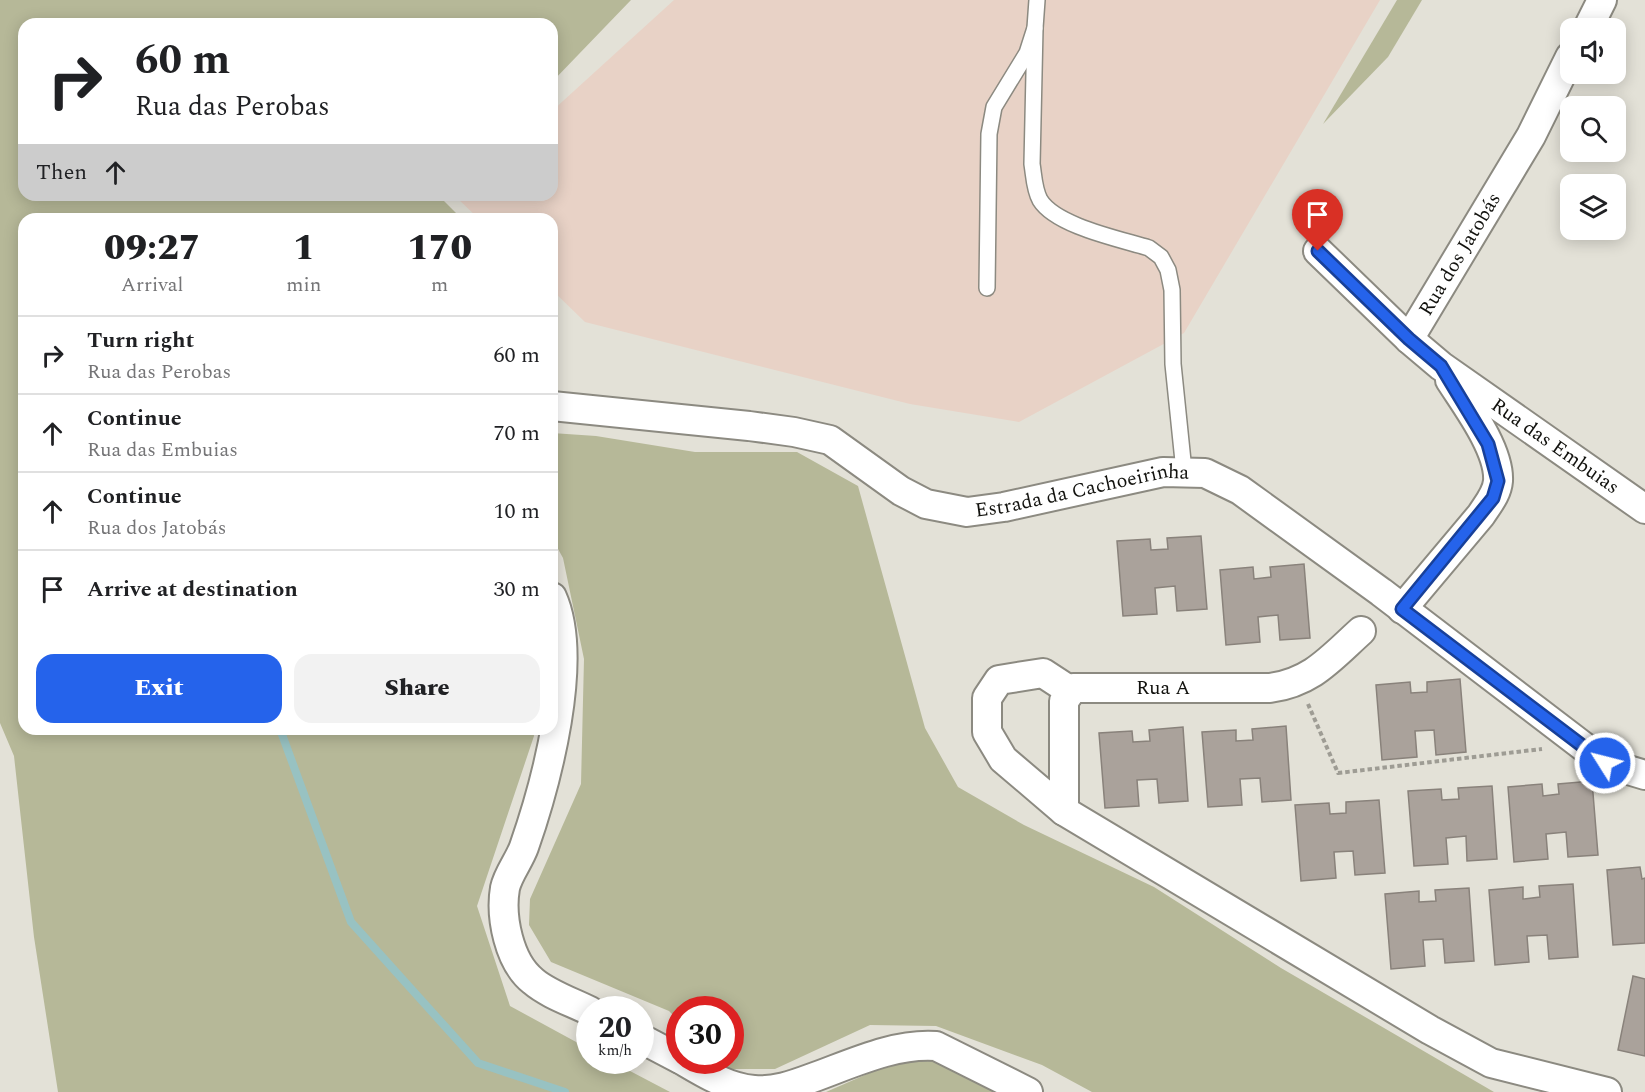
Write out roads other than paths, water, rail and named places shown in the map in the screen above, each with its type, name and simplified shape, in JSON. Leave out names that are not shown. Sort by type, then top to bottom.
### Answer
[{"type":"street","points":[[1593,18],[1602,0]]},
{"type":"street","name":"Rua dos Jatobás","points":[[1318,251],[1409,339],[1531,136],[1560,77]]},
{"type":"street","name":"Rua das Embuias","points":[[1409,339],[1441,366],[1645,509]]},
{"type":"street","points":[[1402,609],[1481,515],[1493,498],[1498,481],[1488,444],[1441,366]]},
{"type":"street","name":"Estrada da Cachoeirinha","points":[[558,407],[760,427],[830,440],[902,491],[926,504],[967,512],[1004,507],[1163,472],[1205,473],[1240,490],[1605,763],[1645,775]]},
{"type":"street","points":[[558,627],[562,647],[562,695],[558,711]]},
{"type":"street","name":"Rua A","points":[[1069,690],[1077,686],[1270,688],[1298,682],[1323,667],[1361,632]]},
{"type":"street","points":[[1064,811],[1064,701],[1069,690],[1043,673],[999,680],[987,698],[987,732],[1004,759],[1064,811],[1430,1030],[1491,1063],[1607,1092]]},
{"type":"street","points":[[552,735],[524,848],[506,886],[503,914],[512,950],[532,981],[576,1004]]},
{"type":"street","points":[[707,1074],[753,1090],[781,1089],[875,1056],[922,1045],[936,1046],[1028,1092]]},
{"type":"lane","points":[[1037,0],[1034,184],[1040,200],[1052,214],[1149,248],[1161,257],[1168,270],[1172,290],[1173,364],[1184,471]]},
{"type":"lane","points":[[987,288],[989,145],[994,107],[1028,53],[1035,28]]},
{"type":"waterway","points":[[282,735],[351,922],[478,1063],[565,1092]]}]
